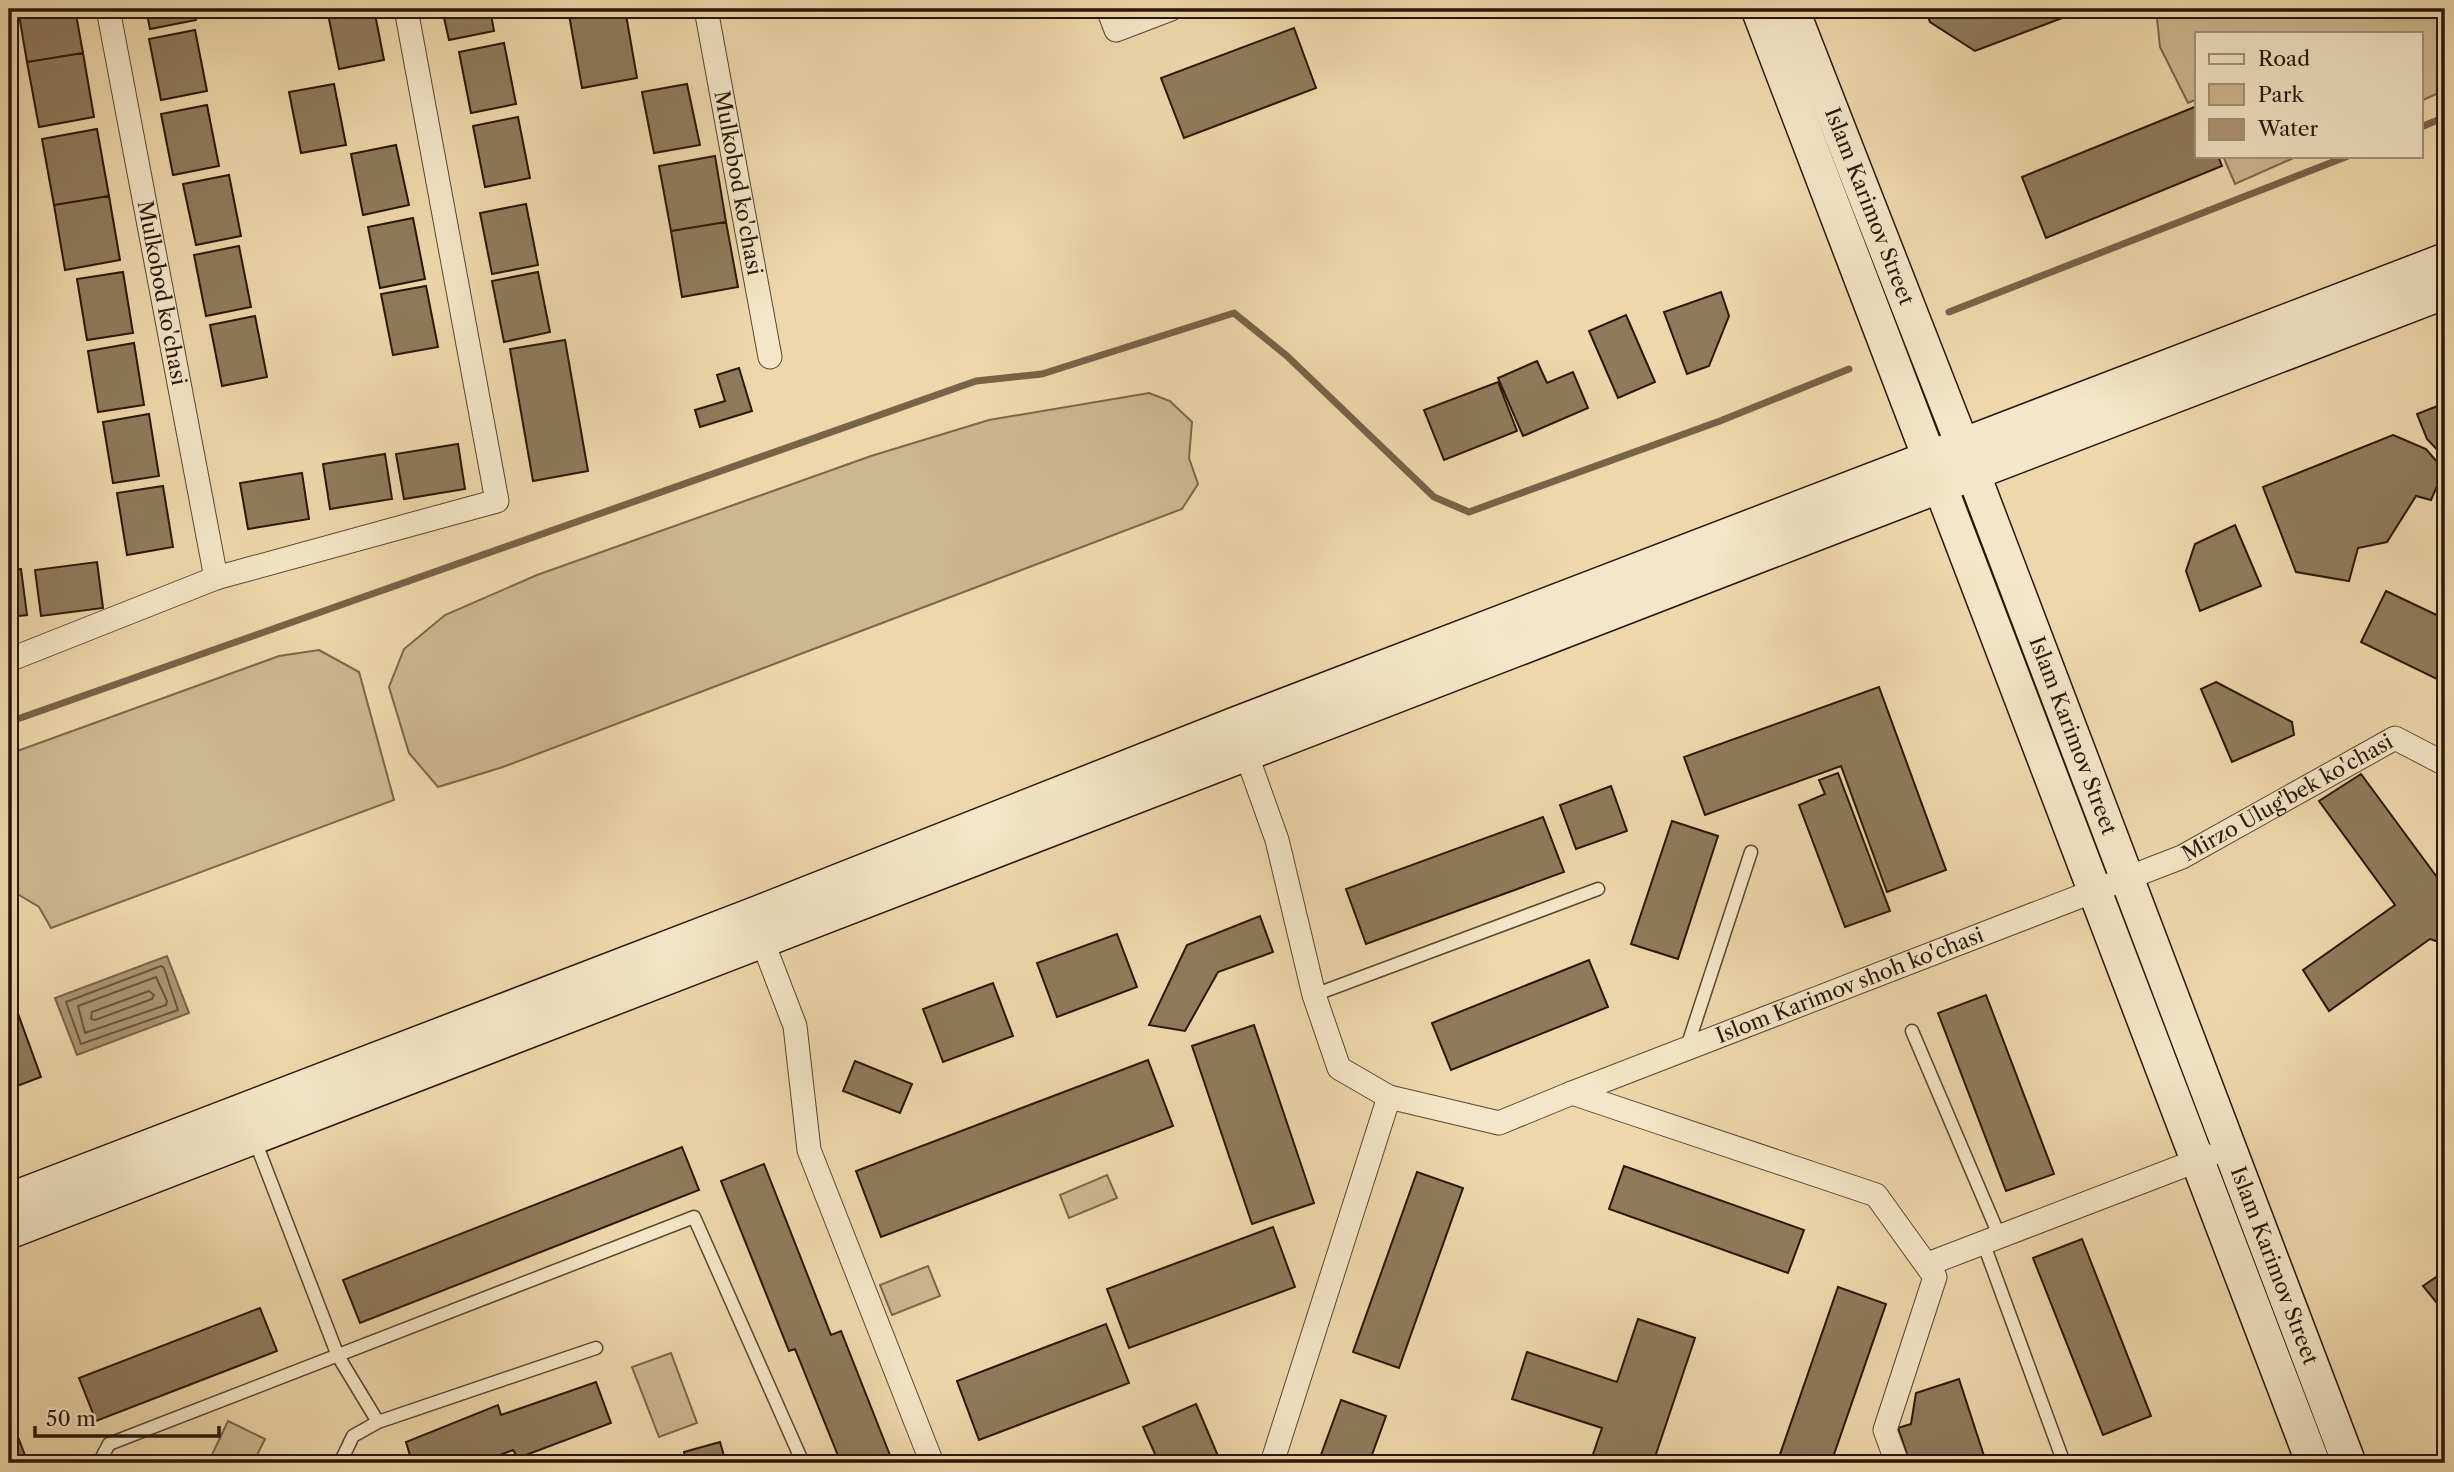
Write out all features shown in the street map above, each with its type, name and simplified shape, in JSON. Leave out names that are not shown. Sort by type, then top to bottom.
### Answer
[{"type":"main road","name":"Islam Karimov Street","points":[[1758,9],[2313,1463]]},
{"type":"main road","name":"Islam Karimov Street","points":[[1792,9],[1967,458],[2349,1463]]},
{"type":"main road","points":[[9,1200],[248,1123],[757,928],[1247,755],[2445,260]]},
{"type":"main road","points":[[1967,458],[2445,292]]},
{"type":"main road","points":[[757,928],[1236,724],[1934,471]]},
{"type":"main road","points":[[9,1232],[248,1123]]},
{"type":"street","name":"Mulkobod ko'chasi","points":[[108,9],[216,578]]},
{"type":"street","points":[[9,660],[216,578],[497,500],[407,9]]},
{"type":"street","name":"Mulkobod ko'chasi","points":[[706,9],[770,357]]},
{"type":"street","points":[[1108,9],[1116,30],[1171,9]]},
{"type":"street","name":"Islom Karimov shoh ko'chasi","points":[[1236,724],[1277,840],[1314,995],[1339,1068],[1389,1097],[1499,1123],[2127,878]]},
{"type":"street","name":"Mirzo Ulug'bek ko'chasi","points":[[2127,878],[2182,857],[2395,738],[2445,764]]},
{"type":"street","points":[[757,928],[795,1026],[809,1150],[932,1463]]},
{"type":"street","points":[[1572,1093],[1876,1195],[1935,1277],[1885,1430],[1897,1463]]},
{"type":"street","points":[[1272,1463],[1389,1097]]},
{"type":"street","points":[[1927,1264],[2229,1149]]},
{"type":"lane","points":[[1687,1048],[1700,1015],[1751,852]]},
{"type":"lane","points":[[1314,995],[1598,889]]},
{"type":"lane","points":[[1912,1031],[1991,1239],[2064,1463]]},
{"type":"lane","points":[[248,1123],[338,1356],[378,1422]]},
{"type":"lane","points":[[99,1463],[109,1444],[694,1217],[803,1463]]},
{"type":"lane","points":[[340,1463],[354,1436],[378,1422],[596,1348]]},
{"type":"green space","points":[[2156,9],[2445,9],[2445,90],[2422,101],[2422,32],[2195,32],[2195,100],[2188,103],[2160,47]]},
{"type":"green space","points":[[2224,158],[2294,158],[2235,184]]},
{"type":"green space","points":[[1149,393],[1170,401],[1192,422],[1189,458],[1198,484],[1182,509],[503,767],[438,787],[409,753],[389,687],[404,649],[445,615],[537,575],[871,456],[989,420]]},
{"type":"green space","points":[[319,650],[359,672],[394,800],[51,928],[39,907],[14,892],[9,893],[9,754],[279,656]]},
{"type":"green space","points":[[1107,1175],[1117,1198],[1069,1218],[1060,1195]]},
{"type":"green space","points":[[928,1266],[940,1296],[892,1315],[880,1285]]},
{"type":"green space","points":[[671,1353],[697,1423],[659,1437],[632,1367]]},
{"type":"green space","points":[[228,1421],[265,1439],[253,1463],[208,1463]]},
{"type":"water","points":[[167,956],[189,1013],[77,1055],[55,998]]},
{"type":"building","points":[[18,9],[75,9],[83,53],[27,62]]},
{"type":"building","points":[[146,9],[193,9],[196,20],[150,29]]},
{"type":"building","points":[[327,9],[374,9],[384,60],[339,69]]},
{"type":"building","points":[[442,9],[490,9],[494,31],[449,40]]},
{"type":"building","points":[[568,9],[625,9],[637,78],[582,88]]},
{"type":"building","points":[[1925,9],[2086,9],[1975,51],[1930,22]]},
{"type":"building","points":[[1294,28],[1316,88],[1184,138],[1161,78]]},
{"type":"building","points":[[195,30],[207,91],[161,100],[149,39]]},
{"type":"building","points":[[504,43],[516,104],[471,113],[459,52]]},
{"type":"building","points":[[83,53],[94,117],[39,127],[27,62]]},
{"type":"building","points":[[334,84],[346,145],[301,153],[289,92]]},
{"type":"building","points":[[687,84],[700,145],[654,153],[642,92]]},
{"type":"building","points":[[207,105],[219,166],[173,175],[161,114]]},
{"type":"building","points":[[2195,107],[2195,158],[2219,158],[2222,166],[2046,238],[2022,177]]},
{"type":"building","points":[[518,117],[530,178],[485,187],[473,126]]},
{"type":"building","points":[[97,129],[109,196],[54,205],[42,139]]},
{"type":"building","points":[[396,145],[409,205],[363,215],[351,154]]},
{"type":"building","points":[[715,156],[726,222],[671,231],[659,166]]},
{"type":"building","points":[[229,175],[241,236],[196,245],[183,184]]},
{"type":"building","points":[[109,196],[120,260],[65,270],[54,205]]},
{"type":"building","points":[[526,204],[538,265],[492,274],[480,213]]},
{"type":"building","points":[[413,218],[425,279],[380,288],[368,227]]},
{"type":"building","points":[[726,222],[738,287],[682,297],[671,231]]},
{"type":"building","points":[[239,246],[251,307],[206,316],[194,255]]},
{"type":"building","points":[[123,272],[133,333],[87,340],[77,279]]},
{"type":"building","points":[[538,272],[550,332],[504,342],[492,281]]},
{"type":"building","points":[[426,286],[438,347],[393,355],[381,294]]},
{"type":"building","points":[[1721,292],[1729,316],[1709,366],[1687,374],[1664,312]]},
{"type":"building","points":[[1626,315],[1655,382],[1618,398],[1589,331]]},
{"type":"building","points":[[255,316],[267,377],[222,386],[210,325]]},
{"type":"building","points":[[565,340],[588,471],[533,481],[510,349]]},
{"type":"building","points":[[134,343],[144,405],[98,412],[88,351]]},
{"type":"building","points":[[1537,361],[1547,383],[1573,372],[1588,408],[1523,436],[1498,378]]},
{"type":"building","points":[[739,368],[752,411],[700,427],[695,410],[725,401],[717,375]]},
{"type":"building","points":[[1498,382],[1517,431],[1444,460],[1424,410]]},
{"type":"building","points":[[2445,403],[2445,458],[2427,439],[2417,414]]},
{"type":"building","points":[[149,414],[159,476],[113,483],[103,422]]},
{"type":"building","points":[[2393,435],[2426,449],[2444,470],[2431,500],[2416,496],[2387,542],[2358,548],[2349,581],[2296,572],[2263,487]]},
{"type":"building","points":[[458,444],[465,489],[404,499],[396,454]]},
{"type":"building","points":[[385,454],[392,499],[330,509],[323,464]]},
{"type":"building","points":[[302,473],[309,519],[248,529],[240,483]]},
{"type":"building","points":[[163,486],[173,547],[127,555],[117,493]]},
{"type":"building","points":[[2235,525],[2261,586],[2200,611],[2186,571],[2195,544]]},
{"type":"building","points":[[97,562],[103,608],[41,616],[35,570]]},
{"type":"building","points":[[21,569],[27,615],[9,617],[9,570]]},
{"type":"building","points":[[2386,591],[2445,619],[2445,683],[2361,642]]},
{"type":"building","points":[[2216,682],[2292,722],[2294,735],[2232,762],[2201,689]]},
{"type":"building","points":[[1879,687],[1946,870],[1887,892],[1841,766],[1705,815],[1684,757]]},
{"type":"building","points":[[1838,773],[1890,911],[1845,927],[1799,805],[1825,794],[1819,780]]},
{"type":"building","points":[[2361,774],[2445,888],[2445,944],[2430,939],[2329,1011],[2303,970],[2395,905],[2319,801]]},
{"type":"building","points":[[1611,786],[1627,831],[1576,849],[1560,805]]},
{"type":"building","points":[[1543,817],[1564,872],[1366,944],[1346,889]]},
{"type":"building","points":[[1672,821],[1718,836],[1678,959],[1631,944]]},
{"type":"building","points":[[1260,916],[1273,952],[1218,972],[1185,1031],[1149,1025],[1187,945]]},
{"type":"building","points":[[1117,934],[1137,987],[1057,1017],[1037,963]]},
{"type":"building","points":[[1589,960],[1608,1007],[1451,1070],[1432,1023]]},
{"type":"building","points":[[993,983],[1013,1036],[943,1062],[923,1009]]},
{"type":"building","points":[[9,989],[41,1077],[9,1089]]},
{"type":"building","points":[[1986,995],[2054,1174],[2006,1191],[1938,1013]]},
{"type":"building","points":[[1254,1025],[1314,1203],[1252,1224],[1192,1046]]},
{"type":"building","points":[[1148,1060],[1173,1126],[881,1237],[856,1171]]},
{"type":"building","points":[[855,1061],[912,1084],[900,1113],[843,1091]]},
{"type":"building","points":[[682,1147],[699,1190],[360,1323],[343,1280]]},
{"type":"building","points":[[764,1164],[831,1335],[841,1331],[893,1463],[841,1463],[795,1349],[789,1351],[721,1181]]},
{"type":"building","points":[[1624,1166],[1804,1230],[1788,1273],[1609,1209]]},
{"type":"building","points":[[1417,1172],[1463,1188],[1399,1368],[1353,1352]]},
{"type":"building","points":[[1273,1227],[1295,1287],[1129,1348],[1107,1289]]},
{"type":"building","points":[[2082,1239],[2151,1416],[2103,1435],[2033,1258]]},
{"type":"building","points":[[2445,1271],[2445,1313],[2423,1286]]},
{"type":"building","points":[[1838,1287],[1886,1304],[1831,1463],[1777,1463]]},
{"type":"building","points":[[260,1308],[277,1351],[96,1421],[79,1378]]},
{"type":"building","points":[[1638,1319],[1695,1338],[1653,1463],[1590,1463],[1602,1428],[1512,1399],[1527,1352],[1617,1382]]},
{"type":"building","points":[[1106,1324],[1129,1383],[979,1440],[957,1381]]},
{"type":"building","points":[[1959,1379],[1986,1462],[1910,1463],[1898,1428],[1911,1424],[1916,1393]]},
{"type":"building","points":[[596,1382],[611,1423],[518,1458],[513,1450],[479,1463],[410,1463],[412,1462],[406,1442],[498,1405],[501,1415]]},
{"type":"building","points":[[1341,1400],[1386,1416],[1369,1463],[1318,1463]]},
{"type":"building","points":[[1196,1404],[1221,1463],[1159,1463],[1143,1427]]},
{"type":"building","points":[[16,1432],[28,1463],[9,1463],[9,1435]]},
{"type":"building","points":[[720,1442],[726,1463],[687,1463],[684,1452]]},
{"type":"waterway","points":[[2422,127],[2445,117]]},
{"type":"waterway","points":[[1949,312],[2343,158]]},
{"type":"waterway","points":[[9,722],[976,381],[1042,374],[1234,313],[1287,356],[1434,497],[1469,512],[1720,421],[1849,369]]}]
